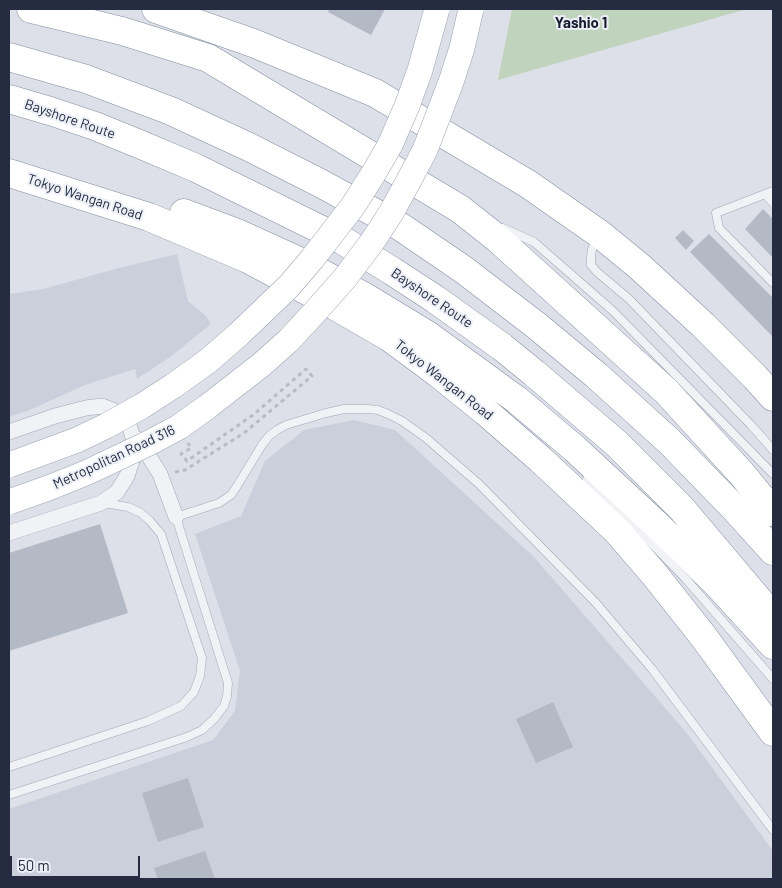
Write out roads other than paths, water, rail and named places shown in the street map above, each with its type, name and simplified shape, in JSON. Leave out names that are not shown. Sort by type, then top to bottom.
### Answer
[{"type":"highway","points":[[31,9],[122,31],[208,58],[460,209],[498,239],[666,391],[741,473],[773,512]]},
{"type":"highway","points":[[156,9],[253,43],[376,93],[528,184],[601,236],[640,268],[703,326],[773,397]]},
{"type":"highway","points":[[9,47],[170,111],[249,147],[320,183],[401,228],[464,270],[537,326],[596,375],[662,435],[736,510],[773,552]]},
{"type":"highway","points":[[9,57],[86,79]]},
{"type":"highway","name":"Bayshore Route","points":[[9,99],[95,126],[196,168],[342,240],[400,275],[502,347],[616,442],[682,509],[773,617]]},
{"type":"highway","points":[[9,114],[147,152],[196,168]]},
{"type":"highway","points":[[14,175],[34,176],[65,182],[168,207],[235,232],[301,262],[429,336],[518,400],[575,449],[719,586],[773,645]]},
{"type":"highway","name":"Tokyo Wangan Road","points":[[14,175],[149,217],[248,260],[389,337],[486,412],[540,459],[616,531],[654,574],[703,636],[773,732]]},
{"type":"main road","points":[[9,465],[77,440],[142,406],[208,361],[290,286],[348,212],[390,145],[420,70],[437,9]]},
{"type":"main road","name":"Metropolitan Road 316","points":[[9,502],[88,472],[179,427],[208,407],[261,365],[314,313],[372,242],[425,150],[451,82],[462,48],[471,9]]},
{"type":"street","points":[[9,432],[55,416],[86,408],[102,406],[116,412],[129,426],[160,474],[176,517]]},
{"type":"street","points":[[9,533],[101,503],[117,492],[127,476],[133,458],[134,441],[129,426]]},
{"type":"lane","points":[[773,191],[716,212],[719,228],[773,283]]},
{"type":"lane","points":[[765,194],[773,203]]},
{"type":"lane","points":[[460,209],[534,242],[613,311],[773,474]]},
{"type":"lane","points":[[601,236],[592,249],[591,265],[629,300],[751,424],[773,450]]},
{"type":"lane","points":[[518,400],[539,430]]},
{"type":"lane","points":[[9,796],[187,737],[202,730],[214,719],[224,706],[228,683],[176,517],[219,503],[231,495],[262,445],[277,430],[286,425],[326,413],[356,408],[378,410],[388,414],[402,421],[426,438],[478,484],[596,603],[652,669],[773,830]]},
{"type":"lane","points":[[584,475],[685,578],[773,679]]},
{"type":"lane","points":[[9,767],[148,721],[181,706],[194,692],[200,676],[202,658],[161,534],[150,520],[134,510],[128,507],[101,503]]},
{"type":"district","name":"Yashio 1","points":[[581,23]]}]
